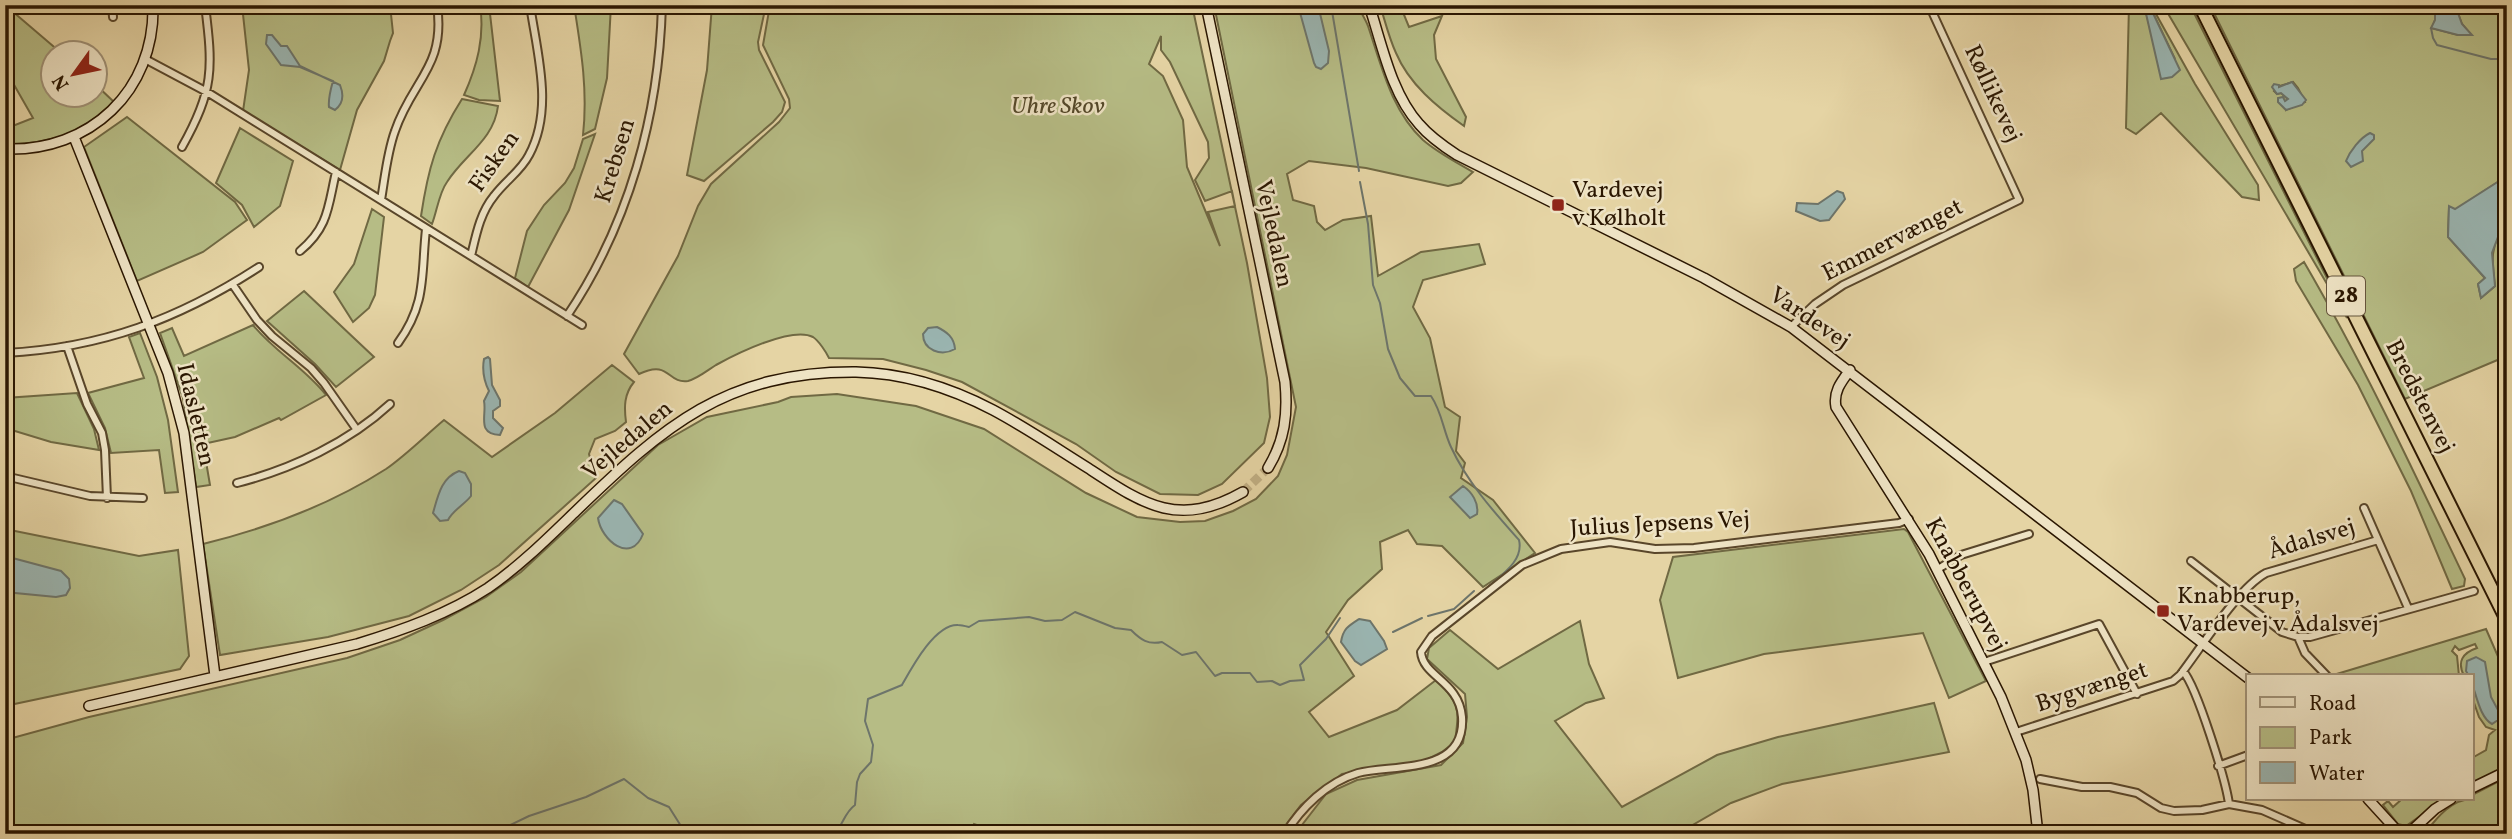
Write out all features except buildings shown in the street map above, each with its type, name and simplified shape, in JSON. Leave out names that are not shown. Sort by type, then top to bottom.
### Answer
[{"type":"highway","name":"Bredstenvej","points":[[2200,5],[2507,620]]},
{"type":"street","points":[[112,5],[113,17]]},
{"type":"street","points":[[5,149],[41,148],[74,137],[94,125],[120,102],[133,84],[145,59],[150,40],[153,5]]},
{"type":"street","points":[[182,147],[197,120],[207,92],[210,45],[205,5]]},
{"type":"street","points":[[381,200],[395,131],[404,109],[435,55],[439,20],[437,5]]},
{"type":"street","name":"Fisken","points":[[471,256],[485,210],[494,195],[528,158],[540,124],[541,82],[530,5]]},
{"type":"street","name":"Krebsen","points":[[567,316],[621,214],[645,141],[656,79],[662,5]]},
{"type":"street","name":"Vejledalen","points":[[1206,5],[1284,382],[1286,422],[1276,454],[1268,468]]},
{"type":"street","name":"Vardevej","points":[[1369,5],[1397,89],[1418,123],[1435,140],[1457,155],[1704,278],[1791,327],[2246,676]]},
{"type":"street","name":"Røllikevej","points":[[1929,5],[2019,200]]},
{"type":"street","points":[[145,59],[207,92],[582,325]]},
{"type":"street","name":"Idasletten","points":[[74,137],[172,384],[184,433],[215,676]]},
{"type":"street","points":[[300,251],[314,238],[330,210],[336,172]]},
{"type":"street","name":"Emmervænget","points":[[1791,327],[1815,304],[1843,285],[2019,200]]},
{"type":"street","points":[[398,343],[411,326],[421,293],[426,229]]},
{"type":"street","points":[[5,353],[104,339],[149,325],[233,285],[259,267]]},
{"type":"street","points":[[233,285],[257,320],[324,383],[357,430]]},
{"type":"street","points":[[67,346],[88,404],[102,433],[107,498]]},
{"type":"street","name":"Knabberupvej","points":[[1850,370],[1834,398],[1836,407],[1909,519],[1938,569],[1984,662],[2026,760],[2033,790],[2038,834]]},
{"type":"street","name":"Vejledalen","points":[[89,706],[357,644],[393,633],[458,606],[521,563],[626,463],[671,426],[723,397],[748,387],[794,377],[826,372],[892,376],[921,381],[963,396],[1030,432],[1125,493],[1155,506],[1169,509],[1199,508],[1233,498],[1243,492]]},
{"type":"street","points":[[237,484],[302,459],[357,430],[390,404]]},
{"type":"street","points":[[5,476],[40,486],[107,498],[143,498]]},
{"type":"street","points":[[2364,508],[2408,608]]},
{"type":"street","name":"Julius Jepsens Vej","points":[[1285,834],[1297,815],[1335,784],[1357,774],[1422,765],[1443,756],[1455,746],[1462,732],[1460,701],[1452,689],[1425,665],[1421,652],[1432,636],[1522,565],[1552,552],[1584,544],[1610,542],[1655,549],[1694,548],[1899,523],[1909,519]]},
{"type":"street","points":[[1938,569],[1961,555],[2029,534]]},
{"type":"street","name":"Ådalsvej","points":[[2205,643],[2249,585],[2266,573],[2378,540]]},
{"type":"street","points":[[2191,561],[2282,632],[2298,637],[2310,637],[2474,592]]},
{"type":"street","points":[[1984,662],[2099,624],[2137,694]]},
{"type":"street","points":[[2298,637],[2305,653],[2325,674]]},
{"type":"street","name":"Bygvænget","points":[[2015,732],[2173,681],[2205,643]]},
{"type":"street","points":[[2183,671],[2189,677],[2229,804]]},
{"type":"street","points":[[2218,766],[2246,756]]},
{"type":"street","points":[[2051,781],[2053,771]]},
{"type":"street","points":[[2474,787],[2507,771]]},
{"type":"street","points":[[2039,779],[2082,786],[2110,787],[2137,793],[2161,808],[2174,811],[2202,810],[2229,804],[2263,810],[2302,829],[2368,829]]},
{"type":"street","points":[[2369,800],[2400,834]]},
{"type":"street","points":[[2408,834],[2435,809],[2449,800]]},
{"type":"green space","points":[[5,5],[44,38],[38,38],[38,108],[107,108],[66,135],[40,142],[8,145],[10,127],[33,118],[5,69]]},
{"type":"green space","points":[[242,5],[390,5],[393,33],[384,61],[357,110],[340,170],[243,111],[249,70]]},
{"type":"green space","points":[[480,5],[489,5],[500,101],[479,100],[464,95],[479,51]]},
{"type":"green space","points":[[574,5],[611,5],[607,78],[595,129],[583,135],[584,86]]},
{"type":"green space","points":[[712,5],[766,5],[758,42],[759,50],[785,102],[782,112],[773,122],[704,181],[687,175],[707,70]]},
{"type":"green space","name":"Uhre Skov","points":[[770,5],[825,5],[826,10],[827,5],[1192,5],[1232,191],[1205,201],[1195,180],[1209,158],[1208,142],[1170,62],[1161,50],[1161,36],[1149,64],[1163,76],[1183,120],[1187,167],[1220,246],[1208,212],[1235,206],[1267,378],[1270,417],[1264,443],[1222,484],[1198,495],[1160,494],[1116,472],[1076,444],[962,382],[883,359],[829,358],[813,337],[792,335],[778,338],[750,348],[688,381],[681,381],[657,369],[639,374],[624,354],[678,256],[698,206],[711,184],[779,122],[790,108],[789,99],[763,45]]},
{"type":"green space","points":[[1214,5],[1358,5],[1389,88],[1403,116],[1429,145],[1473,172],[1461,183],[1448,186],[1366,168],[1309,161],[1287,174],[1293,200],[1314,206],[1317,222],[1325,230],[1343,220],[1371,216],[1378,276],[1421,252],[1479,244],[1485,264],[1423,280],[1413,307],[1430,338],[1445,407],[1460,417],[1456,451],[1465,463],[1461,478],[1493,500],[1535,553],[1483,587],[1442,546],[1417,544],[1408,530],[1380,542],[1382,569],[1348,600],[1326,632],[1354,676],[1309,712],[1329,737],[1397,710],[1436,680],[1454,701],[1457,714],[1455,742],[1442,752],[1422,762],[1342,774],[1301,805],[1279,834],[1003,834],[974,824],[970,834],[5,834],[5,740],[89,717],[347,658],[400,640],[486,597],[521,572],[658,445],[707,417],[791,397],[837,394],[916,406],[984,429],[1086,493],[1137,517],[1180,522],[1205,521],[1256,499],[1278,476],[1287,455],[1296,407]]},
{"type":"green space","points":[[1380,5],[1400,5],[1409,27],[1442,16],[1434,35],[1436,59],[1466,117],[1464,126],[1434,103],[1408,75],[1394,47]]},
{"type":"green space","points":[[2129,5],[2144,5],[2149,24],[2175,59],[2151,9],[2145,5],[2151,5],[2195,84],[2258,185],[2259,200],[2242,197],[2161,113],[2136,134],[2126,128]]},
{"type":"green space","points":[[2163,5],[2190,5],[2347,318]]},
{"type":"green space","points":[[2210,5],[2413,5],[2415,9],[2418,5],[2435,5],[2432,28],[2458,35],[2471,35],[2462,24],[2455,5],[2507,5],[2507,176],[2455,210],[2449,207],[2448,237],[2485,278],[2478,284],[2481,298],[2495,286],[2495,246],[2507,226],[2507,356],[2405,399]],"holes":[[[2293,82],[2305,102],[2286,110],[2285,101],[2289,100],[2274,91]]]},
{"type":"green space","points":[[108,96],[114,102],[108,107]]},
{"type":"green space","points":[[462,99],[498,106],[485,138],[444,186],[432,224],[421,216],[427,184],[439,142]]},
{"type":"green space","points":[[127,117],[235,202],[247,220],[203,252],[137,281],[84,147]]},
{"type":"green space","points":[[240,128],[293,161],[280,206],[254,227],[242,205],[216,183]]},
{"type":"green space","points":[[595,134],[569,210],[528,287],[515,278],[527,231],[544,205],[565,183],[574,168],[583,139]]},
{"type":"green space","points":[[372,209],[384,217],[375,295],[369,308],[353,322],[334,292],[354,264]]},
{"type":"green space","points":[[2304,262],[2388,419],[2465,579],[2464,586],[2452,589],[2411,491],[2358,385],[2296,281],[2294,269]]},
{"type":"green space","points":[[304,291],[374,357],[336,387],[315,364],[267,321]]},
{"type":"green space","points":[[253,325],[326,395],[281,420],[279,418],[235,437],[203,444],[210,485],[196,487],[183,398],[160,333],[172,328],[184,356]]},
{"type":"green space","points":[[140,333],[157,377],[168,420],[178,492],[165,493],[159,450],[111,453],[105,428],[88,393],[144,378],[129,337]]},
{"type":"green space","points":[[612,365],[634,382],[626,401],[626,422],[615,431],[595,439],[589,454],[596,478],[499,565],[461,590],[409,616],[328,637],[220,655],[203,544],[275,523],[343,494],[386,469],[444,420],[492,457],[555,413]]},
{"type":"green space","points":[[77,393],[94,429],[99,450],[51,442],[5,428],[5,398]]},
{"type":"green space","points":[[5,529],[139,556],[178,550],[189,656],[180,669],[5,706]]},
{"type":"green space","points":[[1904,529],[1986,681],[1949,698],[1923,633],[1764,654],[1678,678],[1660,600],[1673,557]]},
{"type":"green space","points":[[1580,621],[1589,664],[1604,698],[1586,703],[1555,721],[1622,807],[1717,755],[1778,737],[1934,703],[1949,752],[1782,784],[1731,803],[1677,834],[1295,834],[1326,794],[1357,780],[1441,765],[1463,743],[1467,717],[1465,694],[1427,659],[1429,648],[1450,630],[1498,669]]},
{"type":"green space","points":[[2486,629],[2507,677],[2507,766],[2474,783],[2474,757],[2486,750],[2489,735],[2495,730],[2486,727],[2479,717],[2474,703],[2474,674],[2463,674],[2462,671],[2462,659],[2477,648],[2475,644],[2459,650],[2455,646],[2452,651],[2457,656],[2459,674],[2337,674]]},
{"type":"green space","points":[[2507,777],[2507,834],[2424,834],[2451,806],[2464,800],[2474,800],[2474,794]]},
{"type":"green space","points":[[2401,800],[2443,800],[2406,826],[2398,824],[2383,805],[2388,801],[2393,807]]},
{"type":"water","points":[[1302,5],[1318,5],[1329,51],[1328,63],[1321,69],[1314,63],[1299,9]]},
{"type":"water","points":[[2144,5],[2151,9],[2180,70],[2172,77],[2161,79]]},
{"type":"water","points":[[2435,5],[2455,5],[2462,24],[2472,35],[2458,35],[2431,28],[2435,20]]},
{"type":"water","points":[[267,35],[272,35],[281,46],[287,46],[300,66],[320,75],[300,67],[281,65],[266,44]]},
{"type":"water","points":[[333,82],[340,85],[342,92],[341,102],[335,110],[329,107]]},
{"type":"water","points":[[2292,82],[2306,100],[2302,105],[2286,110],[2278,102],[2278,98],[2283,97],[2285,101],[2288,99],[2281,93],[2277,94],[2272,87],[2274,84],[2279,87]]},
{"type":"water","points":[[2370,133],[2374,135],[2374,139],[2362,151],[2363,161],[2351,167],[2346,161],[2348,157],[2359,141]]},
{"type":"water","points":[[2507,176],[2507,226],[2498,237],[2492,253],[2495,286],[2481,298],[2478,284],[2485,278],[2448,237],[2449,206],[2455,209]]},
{"type":"water","points":[[1837,191],[1843,193],[1845,199],[1829,220],[1820,221],[1796,211],[1797,203],[1818,204]]},
{"type":"water","points":[[937,327],[949,335],[955,349],[939,352],[929,348],[923,334],[928,328]]},
{"type":"water","points":[[488,357],[492,385],[500,400],[500,406],[493,411],[493,418],[503,428],[500,435],[488,431],[484,423],[484,401],[489,391],[483,363]]},
{"type":"water","points":[[459,471],[465,473],[471,484],[471,496],[448,520],[440,521],[433,513],[439,494],[448,478]]},
{"type":"water","points":[[1463,486],[1472,495],[1477,506],[1477,514],[1470,518],[1450,497]]},
{"type":"water","points":[[614,500],[622,504],[643,534],[631,548],[617,546],[600,526],[598,518]]},
{"type":"water","points":[[5,556],[61,571],[69,579],[70,588],[66,595],[56,597],[5,592]]},
{"type":"water","points":[[1359,619],[1370,621],[1387,649],[1361,665],[1341,642],[1347,628]]},
{"type":"water","points":[[2476,657],[2485,662],[2491,697],[2498,710],[2498,720],[2492,724],[2480,707],[2474,690],[2474,674],[2467,674],[2466,671],[2467,661]]},
{"type":"waterway","points":[[1331,5],[1359,171]]},
{"type":"waterway","points":[[2431,28],[2437,45],[2491,59],[2507,59]]},
{"type":"waterway","points":[[1360,182],[1368,224],[1373,285],[1380,303],[1388,349],[1400,378],[1415,396],[1431,396],[1438,408],[1451,447],[1465,472],[1519,540],[1520,548],[1515,561],[1487,588]]},
{"type":"waterway","points":[[1428,616],[1454,609],[1474,591]]},
{"type":"waterway","points":[[834,834],[848,811],[855,805],[857,782],[860,774],[871,762],[873,745],[865,721],[868,699],[902,685],[925,648],[941,631],[949,627],[969,627],[979,621],[1029,617],[1045,621],[1062,620],[1075,612],[1115,628],[1131,630],[1149,642],[1162,642],[1182,655],[1196,652],[1215,676],[1222,673],[1250,673],[1257,682],[1272,681],[1280,685],[1304,680],[1300,665],[1326,639],[1340,618]]},
{"type":"waterway","points":[[1393,632],[1422,618]]},
{"type":"waterway","points":[[492,834],[529,816],[586,797],[624,779],[648,798],[669,807],[686,834]]},
{"type":"waterway","points":[[362,834],[375,826],[389,834]]},
{"type":"waterway","points":[[813,834],[822,829],[831,834]]},
{"type":"waterway","points":[[747,834],[758,831],[784,834]]},
{"type":"waterway","points":[[709,834],[723,834]]},
{"type":"tunnel","points":[[1243,492],[1268,468]]},
{"type":"place","name":"Vardevej v Kølholt","points":[[1558,205]]},
{"type":"place","name":"Knabberup, Vardevej v Ådalsvej","points":[[2163,611]]}]
